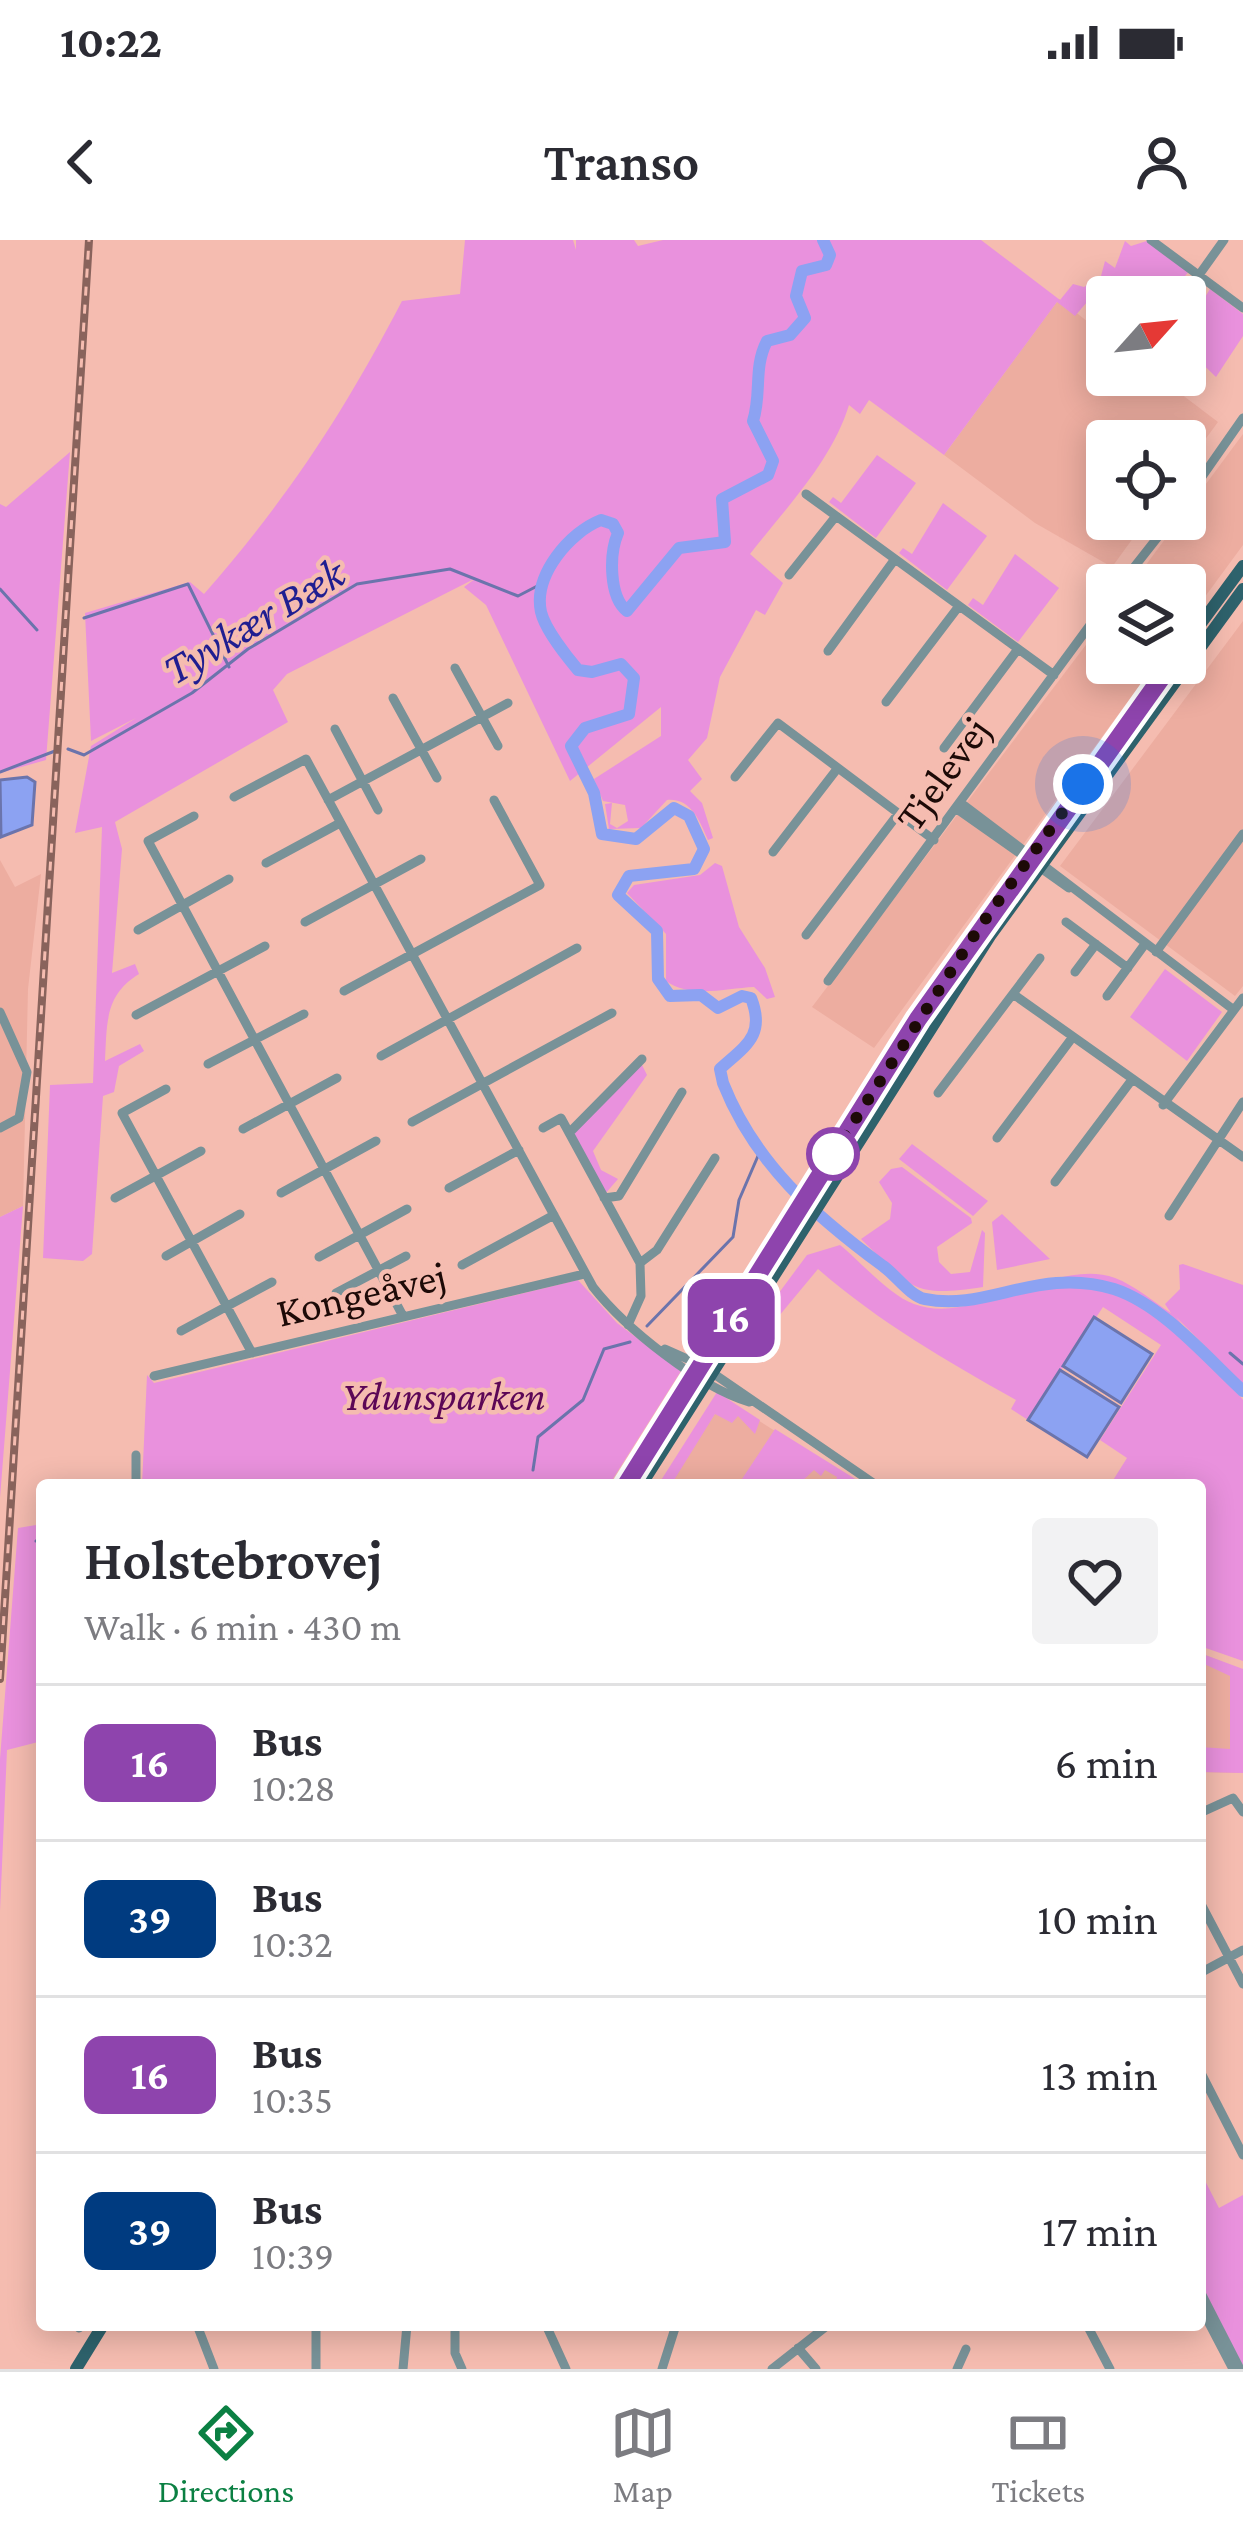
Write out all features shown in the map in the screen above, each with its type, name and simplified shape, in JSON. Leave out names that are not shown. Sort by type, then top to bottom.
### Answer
[{"type":"main road","points":[[1206,616],[1243,566]]},
{"type":"main road","points":[[1035,862],[1243,589]]},
{"type":"main road","points":[[644,1479],[801,1218],[1158,684]]},
{"type":"main road","points":[[630,1479],[704,1373]]},
{"type":"main road","points":[[76,2369],[99,2331]]},
{"type":"street","points":[[1151,240],[1243,308]]},
{"type":"street","points":[[1199,275],[1224,240]]},
{"type":"street","points":[[1206,471],[1243,418]]},
{"type":"street","points":[[806,494],[1054,675]]},
{"type":"street","points":[[789,575],[836,517]]},
{"type":"street","points":[[1137,564],[1155,540]]},
{"type":"street","points":[[829,651],[895,560]]},
{"type":"street","points":[[886,702],[959,606]]},
{"type":"street","name":"Tjelevej","points":[[828,981],[1086,631]]},
{"type":"street","points":[[944,748],[1018,649]]},
{"type":"street","points":[[455,668],[498,746]]},
{"type":"street","points":[[393,698],[437,778]]},
{"type":"street","points":[[328,800],[508,703]]},
{"type":"street","points":[[735,777],[778,723],[934,840]]},
{"type":"street","points":[[335,729],[378,810]]},
{"type":"street","points":[[234,797],[306,759],[584,1274],[628,1325],[867,1479]]},
{"type":"street","points":[[773,851],[837,769]]},
{"type":"street","points":[[344,991],[540,885],[494,800]]},
{"type":"street","points":[[959,806],[1234,1010]]},
{"type":"street","points":[[806,935],[898,814]]},
{"type":"street","points":[[194,816],[148,841],[403,1316]]},
{"type":"street","points":[[266,863],[340,823]]},
{"type":"street","points":[[1156,952],[1243,834]]},
{"type":"street","points":[[305,922],[421,860]]},
{"type":"street","points":[[139,930],[229,879]]},
{"type":"street","points":[[1066,922],[1128,968]]},
{"type":"street","points":[[1075,972],[1096,944]]},
{"type":"street","points":[[1107,996],[1145,944]]},
{"type":"street","points":[[136,1015],[265,946]]},
{"type":"street","points":[[381,1056],[578,948]]},
{"type":"street","points":[[938,1094],[1040,958]]},
{"type":"street","points":[[1013,994],[1163,1106],[1243,1157]]},
{"type":"street","points":[[1163,1106],[1243,998]]},
{"type":"street","points":[[0,1012],[27,1072],[19,1118],[0,1128]]},
{"type":"street","points":[[412,1122],[612,1013]]},
{"type":"street","points":[[208,1064],[304,1014]]},
{"type":"street","points":[[997,1138],[1072,1037]]},
{"type":"street","points":[[568,1133],[643,1059]]},
{"type":"street","points":[[243,1129],[337,1078]]},
{"type":"street","points":[[1055,1182],[1131,1082]]},
{"type":"street","points":[[166,1089],[122,1113],[252,1353]]},
{"type":"street","points":[[604,1198],[619,1196],[682,1093]]},
{"type":"street","points":[[1168,1216],[1243,1102]]},
{"type":"street","points":[[543,1128],[561,1118],[640,1263],[641,1296],[628,1325]]},
{"type":"street","points":[[280,1193],[376,1141]]},
{"type":"street","points":[[449,1188],[519,1150]]},
{"type":"street","points":[[115,1198],[201,1151]]},
{"type":"street","points":[[640,1263],[657,1250],[715,1158]]},
{"type":"street","points":[[319,1257],[407,1208]]},
{"type":"street","points":[[166,1256],[240,1214]]},
{"type":"street","points":[[462,1265],[554,1215]]},
{"type":"street","points":[[336,1294],[406,1256]]},
{"type":"street","name":"Kongeåvej","points":[[154,1376],[584,1274]]},
{"type":"street","points":[[181,1331],[272,1282]]},
{"type":"street","points":[[136,1455],[136,1479]]},
{"type":"street","points":[[1206,1810],[1229,1798],[1243,1812]]},
{"type":"street","points":[[1206,1914],[1243,1984]]},
{"type":"street","points":[[1206,1970],[1243,1950]]},
{"type":"street","points":[[1206,2084],[1243,2155]]},
{"type":"street","points":[[1206,2304],[1237,2369]]},
{"type":"street","points":[[1206,2316],[1237,2369]]},
{"type":"street","points":[[199,2331],[214,2369]]},
{"type":"street","points":[[316,2331],[316,2369]]},
{"type":"street","points":[[403,2369],[406,2331]]},
{"type":"street","points":[[455,2331],[454,2353],[462,2369]]},
{"type":"street","points":[[550,2331],[566,2369]]},
{"type":"street","points":[[662,2369],[674,2331]]},
{"type":"street","points":[[772,2369],[820,2331]]},
{"type":"street","points":[[1091,2331],[1110,2369]]},
{"type":"street","points":[[797,2348],[816,2369]]},
{"type":"street","points":[[957,2369],[966,2349]]},
{"type":"shaded area","points":[[1059,299],[1086,320],[1086,396],[1184,396],[1218,422],[1206,438],[1206,420],[1086,420],[1086,540],[1132,540],[1114,564],[1035,523],[944,455]]},
{"type":"shaded area","points":[[1243,434],[1243,545],[1206,595],[1206,564],[1147,564],[1164,540],[1206,540],[1206,484]]},
{"type":"shaded area","points":[[1243,621],[1243,986],[1235,996],[1060,866],[1196,684],[1206,684],[1206,671]]},
{"type":"shaded area","points":[[1086,645],[1086,684],[1141,684],[874,1048],[812,1007]]},
{"type":"shaded area","points":[[0,860],[15,887],[41,874],[28,989],[23,1206],[0,1217]]},
{"type":"shaded area","points":[[725,1399],[851,1479],[671,1479]]},
{"type":"shaded area","points":[[1206,1655],[1240,1669],[1239,1773],[1206,1772]]},
{"type":"green space","points":[[465,240],[573,240],[576,250],[576,240],[634,240],[638,246],[663,240],[981,240],[1060,300],[1073,284],[1086,286],[1086,303],[1075,316],[1057,302],[944,455],[869,400],[860,414],[849,405],[819,465],[750,554],[783,583],[765,615],[756,610],[720,677],[707,738],[688,760],[702,779],[690,791],[702,803],[713,838],[708,840],[693,812],[675,800],[667,800],[641,828],[609,829],[605,804],[612,803],[610,824],[617,828],[628,821],[625,805],[603,801],[594,779],[661,736],[661,707],[570,781],[486,605],[464,587],[476,578],[287,674],[273,690],[288,722],[115,822],[122,849],[112,973],[135,964],[139,974],[114,1000],[105,1061],[140,1044],[144,1051],[119,1066],[114,1092],[103,1096],[92,1254],[83,1261],[43,1258],[50,1085],[93,1083],[102,827],[75,833],[91,746],[136,718],[91,741],[85,613],[190,582],[204,594],[312,454],[402,301],[460,294]]},
{"type":"green space","points":[[1150,240],[1190,270],[1185,276],[1101,276],[1105,261],[1115,268],[1125,241],[1131,246]]},
{"type":"green space","points":[[1210,289],[1243,314],[1243,336],[1216,377],[1206,367],[1206,296]]},
{"type":"green space","points":[[70,452],[46,760],[0,773],[0,504],[6,507]]},
{"type":"green space","points":[[877,455],[916,483],[876,538],[829,502],[833,497],[841,503]]},
{"type":"green space","points":[[943,503],[987,536],[947,590],[899,553],[903,548],[912,554]]},
{"type":"green space","points":[[1015,554],[1059,588],[1018,642],[968,605],[973,598],[983,605]]},
{"type":"green space","points":[[715,863],[722,866],[739,927],[765,968],[775,997],[767,999],[754,987],[698,991],[666,981],[666,934],[627,893],[634,885],[700,875]]},
{"type":"green space","points":[[1165,969],[1222,1012],[1187,1061],[1130,1017]]},
{"type":"green space","points":[[641,1063],[647,1075],[593,1151],[601,1170],[618,1179],[605,1194],[571,1133]]},
{"type":"green space","points":[[912,1144],[988,1201],[973,1216],[899,1159]]},
{"type":"green space","points":[[902,1167],[971,1218],[972,1223],[937,1247],[939,1262],[951,1274],[970,1272],[982,1230],[985,1233],[983,1287],[941,1291],[914,1286],[861,1239],[890,1219],[892,1203],[879,1182],[891,1169]]},
{"type":"green space","points":[[23,1206],[0,1498],[0,1217]]},
{"type":"green space","points":[[1002,1214],[1050,1259],[997,1270],[992,1222]]},
{"type":"green space","points":[[840,1245],[895,1293],[937,1309],[1092,1274],[1122,1281],[1171,1313],[1165,1304],[1180,1289],[1179,1265],[1183,1264],[1243,1285],[1243,1384],[1176,1317],[1243,1400],[1243,1661],[1206,1648],[1206,1479],[1114,1479],[1127,1458],[1100,1440],[1161,1345],[1103,1307],[1028,1420],[1011,1409],[1016,1400],[889,1323],[818,1269],[774,1322],[764,1313],[807,1255]]},
{"type":"green space","name":"Ydunsparken","points":[[578,1280],[617,1323],[681,1371],[613,1479],[142,1479],[147,1375],[154,1383]]},
{"type":"green space","points":[[717,1392],[760,1420],[755,1434],[738,1416],[732,1423],[715,1414],[675,1479],[662,1479]]},
{"type":"green space","points":[[775,1429],[855,1479],[836,1479],[825,1470],[821,1476],[814,1470],[804,1479],[742,1479]]},
{"type":"green space","points":[[36,1525],[36,1743],[7,1750],[0,1911],[0,1759],[18,1528]]},
{"type":"green space","points":[[1206,1655],[1243,1669],[1243,1773],[1206,1772],[1206,1747],[1230,1749],[1230,1676],[1206,1665]]},
{"type":"green space","points":[[1206,2183],[1219,2208],[1243,2195],[1243,2366],[1206,2294]]},
{"type":"water","points":[[27,777],[35,782],[32,825],[1,837],[0,780]]},
{"type":"water","points":[[1094,1317],[1152,1354],[1121,1403],[1063,1366]]},
{"type":"water","points":[[1060,1370],[1119,1407],[1087,1457],[1028,1420]]},
{"type":"waterway","points":[[823,240],[830,255],[826,265],[802,271],[796,296],[805,318],[790,335],[767,341],[763,351],[753,421],[773,461],[768,475],[722,499],[725,542],[679,548],[627,611],[612,575],[618,533],[613,524],[601,520],[566,545],[543,584],[543,619],[578,670],[592,672],[621,664],[634,678],[629,714],[585,728],[571,746],[594,793],[602,834],[636,839],[674,808],[689,816],[704,849],[694,869],[629,876],[618,895],[657,931],[658,979],[670,996],[701,995],[718,1008],[742,996],[751,998],[754,1031],[720,1069],[736,1112],[790,1186],[909,1290],[925,1299],[948,1301],[1061,1283],[1114,1289],[1167,1320],[1243,1391]]},
{"type":"waterway","name":"Tyvkær Bæk","points":[[68,749],[84,755],[192,693],[248,649],[357,584],[450,569],[518,596],[545,582]]},
{"type":"waterway","points":[[84,618],[188,584],[229,667]]},
{"type":"waterway","points":[[0,589],[37,630]]},
{"type":"waterway","name":"Tyvkær Bæk","points":[[0,772],[55,751]]},
{"type":"waterway","points":[[647,1326],[733,1237],[739,1200],[761,1149]]},
{"type":"waterway","points":[[533,1470],[538,1437],[583,1400],[604,1349],[630,1342]]},
{"type":"waterway","points":[[1230,1353],[1243,1364]]},
{"type":"railway","points":[[0,1679],[89,240]]},
{"type":"bus line","name":"16","points":[[630,1479],[918,1019],[1157,684]]},
{"type":"route","points":[[833,1154],[979,928],[1083,784]]}]
